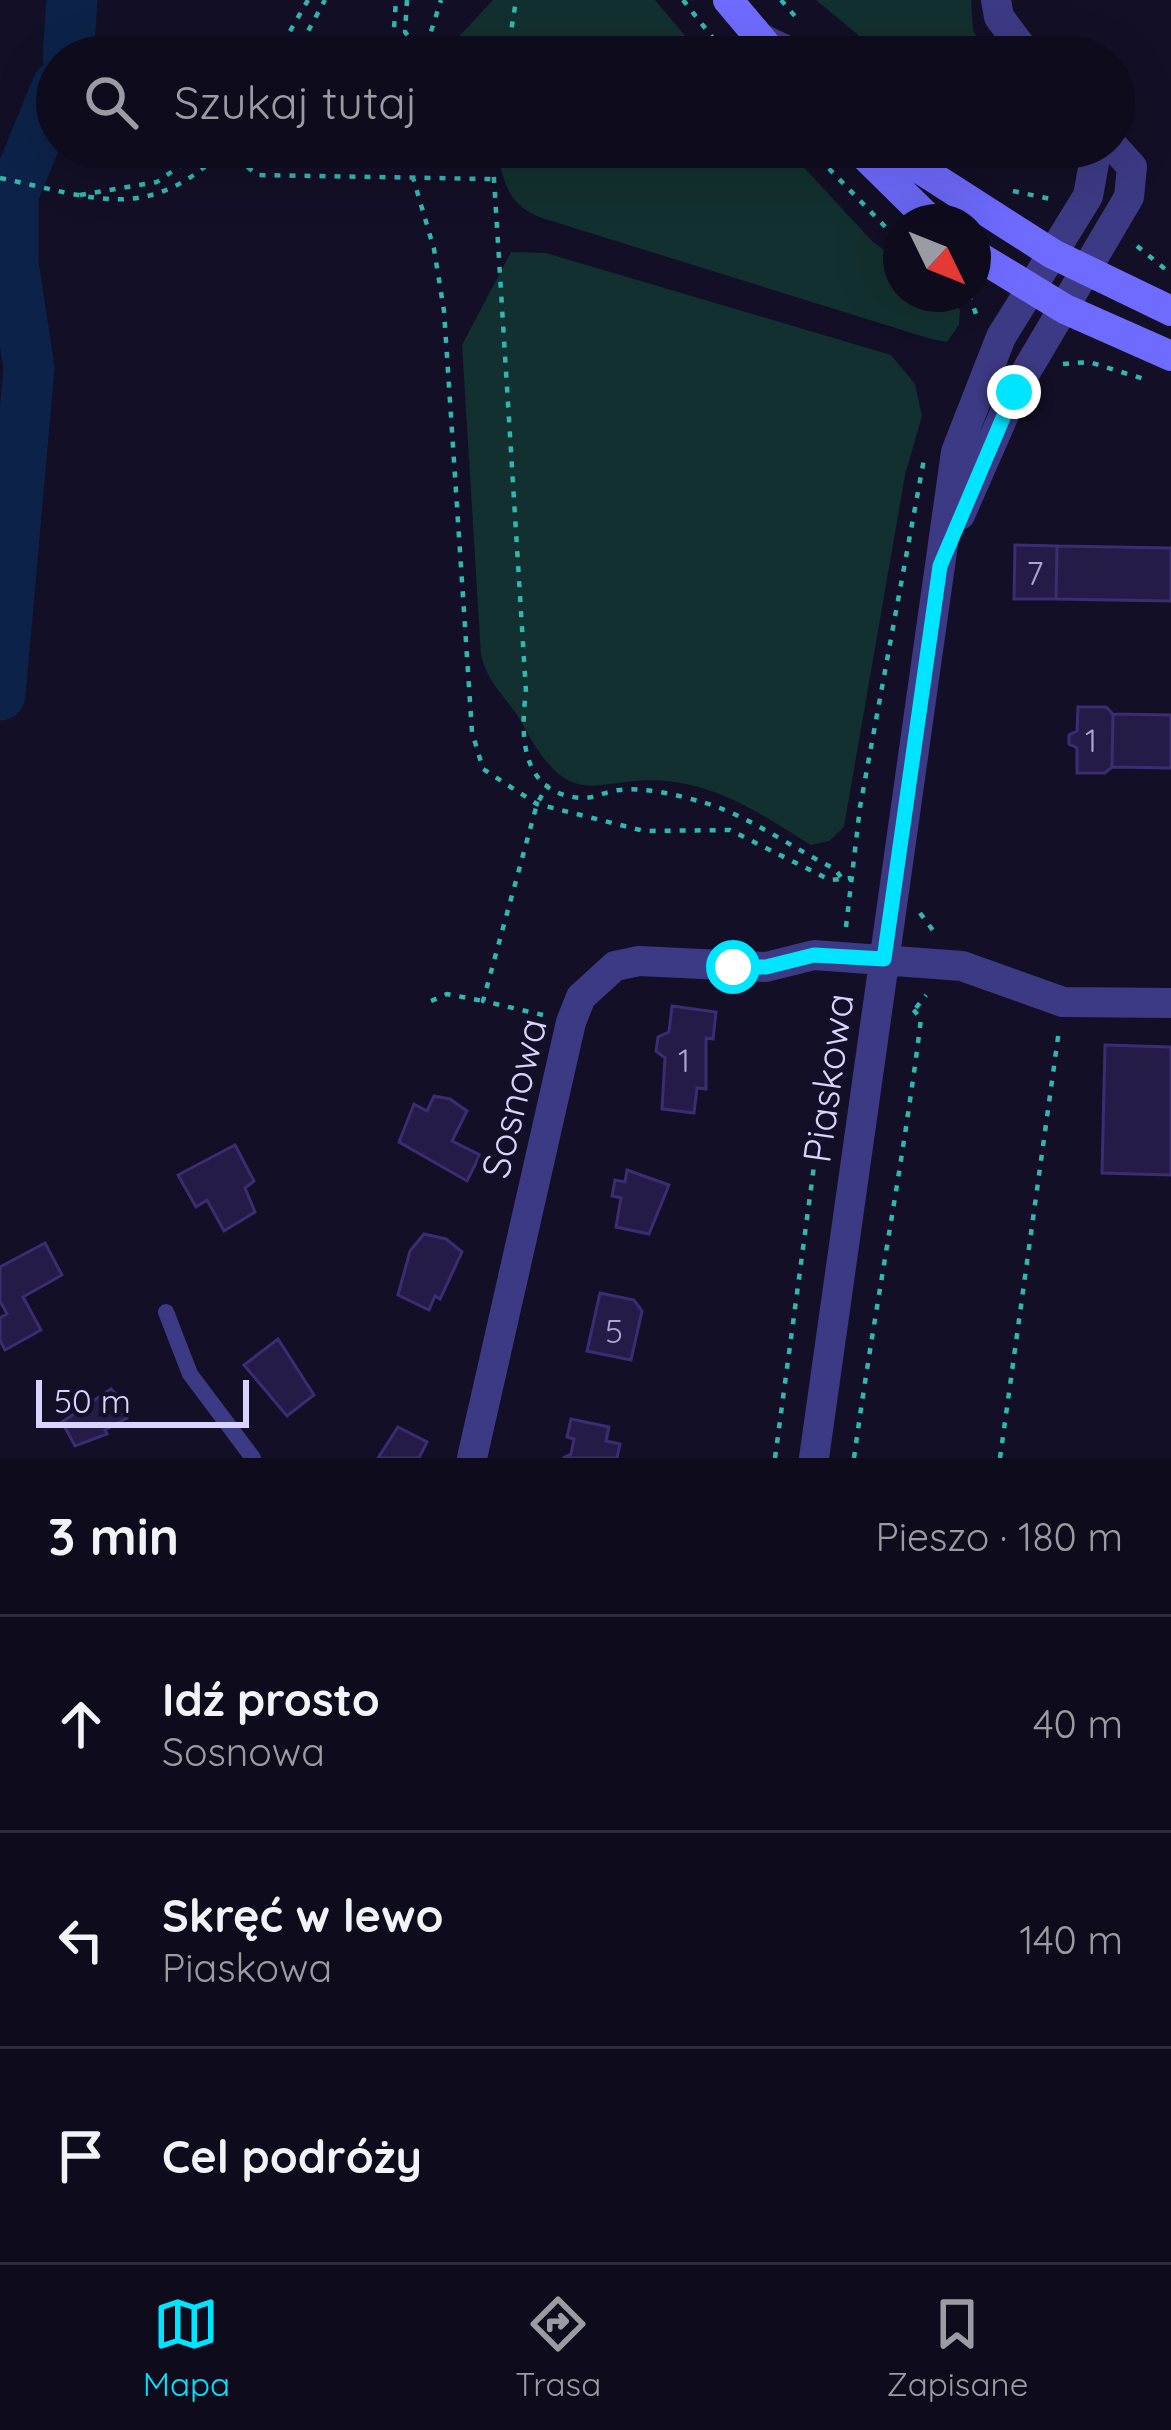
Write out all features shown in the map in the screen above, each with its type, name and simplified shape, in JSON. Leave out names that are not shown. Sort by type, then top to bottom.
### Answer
[{"type":"main road","points":[[738,12],[758,36]]},
{"type":"main road","points":[[877,168],[914,204]]},
{"type":"main road","points":[[925,168],[1053,254],[1171,311]]},
{"type":"main road","points":[[991,265],[1065,309],[1171,356]]},
{"type":"street","points":[[996,0],[1000,17],[1013,36]]},
{"type":"street","name":"Piaskowa","points":[[814,1458],[956,452],[1001,337],[1088,196],[1093,168]]},
{"type":"street","name":"Piaskowa","points":[[940,566],[982,457],[1087,272],[1132,183],[1132,168]]},
{"type":"street","name":"Sosnowa","points":[[472,1458],[571,1022],[581,997],[615,966],[639,961],[766,967],[814,955],[842,955],[962,966],[1063,1002],[1171,1004]]},
{"type":"lane","points":[[738,12],[780,36]]},
{"type":"lane","points":[[166,1312],[190,1374],[253,1458]]},
{"type":"path","points":[[287,36],[308,0]]},
{"type":"path","points":[[305,36],[325,0]]},
{"type":"path","points":[[393,36],[396,0]]},
{"type":"path","points":[[407,0],[408,36]]},
{"type":"path","points":[[430,36],[441,0]]},
{"type":"path","points":[[511,36],[516,0]]},
{"type":"path","points":[[682,0],[711,36]]},
{"type":"path","points":[[80,195],[157,182],[177,168]]},
{"type":"path","points":[[0,178],[108,204],[162,195],[206,168]]},
{"type":"path","points":[[248,168],[256,176],[490,179]]},
{"type":"path","points":[[410,168],[434,249],[448,346],[476,754],[496,781],[536,804],[644,831],[730,830],[830,880],[851,878]]},
{"type":"path","points":[[491,168],[502,266],[526,692],[520,742],[548,784],[584,798],[636,790],[706,803],[835,868],[841,877]]},
{"type":"path","points":[[827,168],[883,230]]},
{"type":"path","points":[[1004,188],[1063,201]]},
{"type":"path","points":[[1133,242],[1171,274]]},
{"type":"path","points":[[975,312],[977,320]]},
{"type":"path","points":[[1050,365],[1089,362],[1152,382]]},
{"type":"path","points":[[775,1458],[851,878],[927,451]]},
{"type":"path","points":[[483,1001],[536,804],[548,784]]},
{"type":"path","points":[[916,1008],[940,978],[945,945],[920,914],[923,892]]},
{"type":"path","points":[[837,992],[916,1008]]},
{"type":"path","points":[[431,1001],[447,994],[571,1022]]},
{"type":"path","points":[[1000,1458],[1063,1002]]},
{"type":"path","points":[[854,1458],[874,1312],[900,1190],[921,1019],[916,1008]]},
{"type":"green space","points":[[493,0],[655,0],[685,36],[460,36]]},
{"type":"green space","points":[[816,0],[971,0],[977,36],[860,36]]},
{"type":"green space","points":[[501,168],[804,168],[883,249],[883,312],[960,312],[959,325],[947,342],[931,339],[542,218],[512,196]]},
{"type":"green space","points":[[511,252],[546,253],[891,355],[915,384],[922,416],[905,475],[844,827],[829,841],[811,845],[736,801],[686,784],[657,780],[576,783],[542,756],[489,676],[481,655],[462,345]]},
{"type":"building","points":[[1015,545],[1057,546],[1056,599],[1014,599]]},
{"type":"building","points":[[1057,546],[1171,548],[1171,601],[1056,599]]},
{"type":"building","points":[[1078,707],[1106,707],[1113,714],[1112,767],[1105,773],[1077,773],[1077,748],[1069,744],[1069,735],[1077,731]]},
{"type":"building","points":[[1113,714],[1171,715],[1171,768],[1112,767]]},
{"type":"building","points":[[672,1006],[716,1012],[713,1039],[706,1038],[706,1089],[697,1088],[694,1113],[662,1109],[665,1058],[656,1051],[658,1037],[669,1032]]},
{"type":"building","points":[[1105,1045],[1171,1047],[1171,1175],[1102,1173]]},
{"type":"building","points":[[434,1096],[450,1099],[467,1111],[452,1141],[480,1155],[467,1181],[399,1142],[414,1104],[427,1111]]},
{"type":"building","points":[[235,1145],[254,1181],[245,1188],[255,1212],[224,1231],[207,1200],[196,1207],[178,1175]]},
{"type":"building","points":[[627,1170],[669,1185],[649,1234],[616,1227],[621,1198],[612,1196],[615,1180],[625,1182]]},
{"type":"building","points":[[424,1234],[446,1239],[462,1252],[440,1299],[435,1296],[429,1310],[398,1295],[410,1251]]},
{"type":"building","points":[[45,1243],[62,1275],[23,1297],[41,1330],[5,1350],[0,1340],[0,1318],[7,1314],[0,1301],[0,1267]]},
{"type":"building","points":[[600,1293],[634,1300],[642,1311],[631,1360],[587,1351]]},
{"type":"building","points":[[278,1339],[314,1395],[287,1416],[244,1365]]},
{"type":"building","points":[[111,1389],[122,1400],[127,1418],[105,1430],[107,1434],[75,1446],[62,1422]]},
{"type":"building","points":[[571,1419],[609,1427],[606,1441],[620,1444],[617,1458],[563,1458],[571,1454],[574,1439],[567,1437]]},
{"type":"building","points":[[398,1427],[427,1442],[419,1458],[378,1458]]},
{"type":"waterway","points":[[69,36],[72,0]]},
{"type":"waterway","points":[[0,695],[29,368],[13,263],[13,195],[36,139]]},
{"type":"route","points":[[733,967],[766,967],[814,955],[884,959],[940,566],[982,457],[1014,392]]}]
